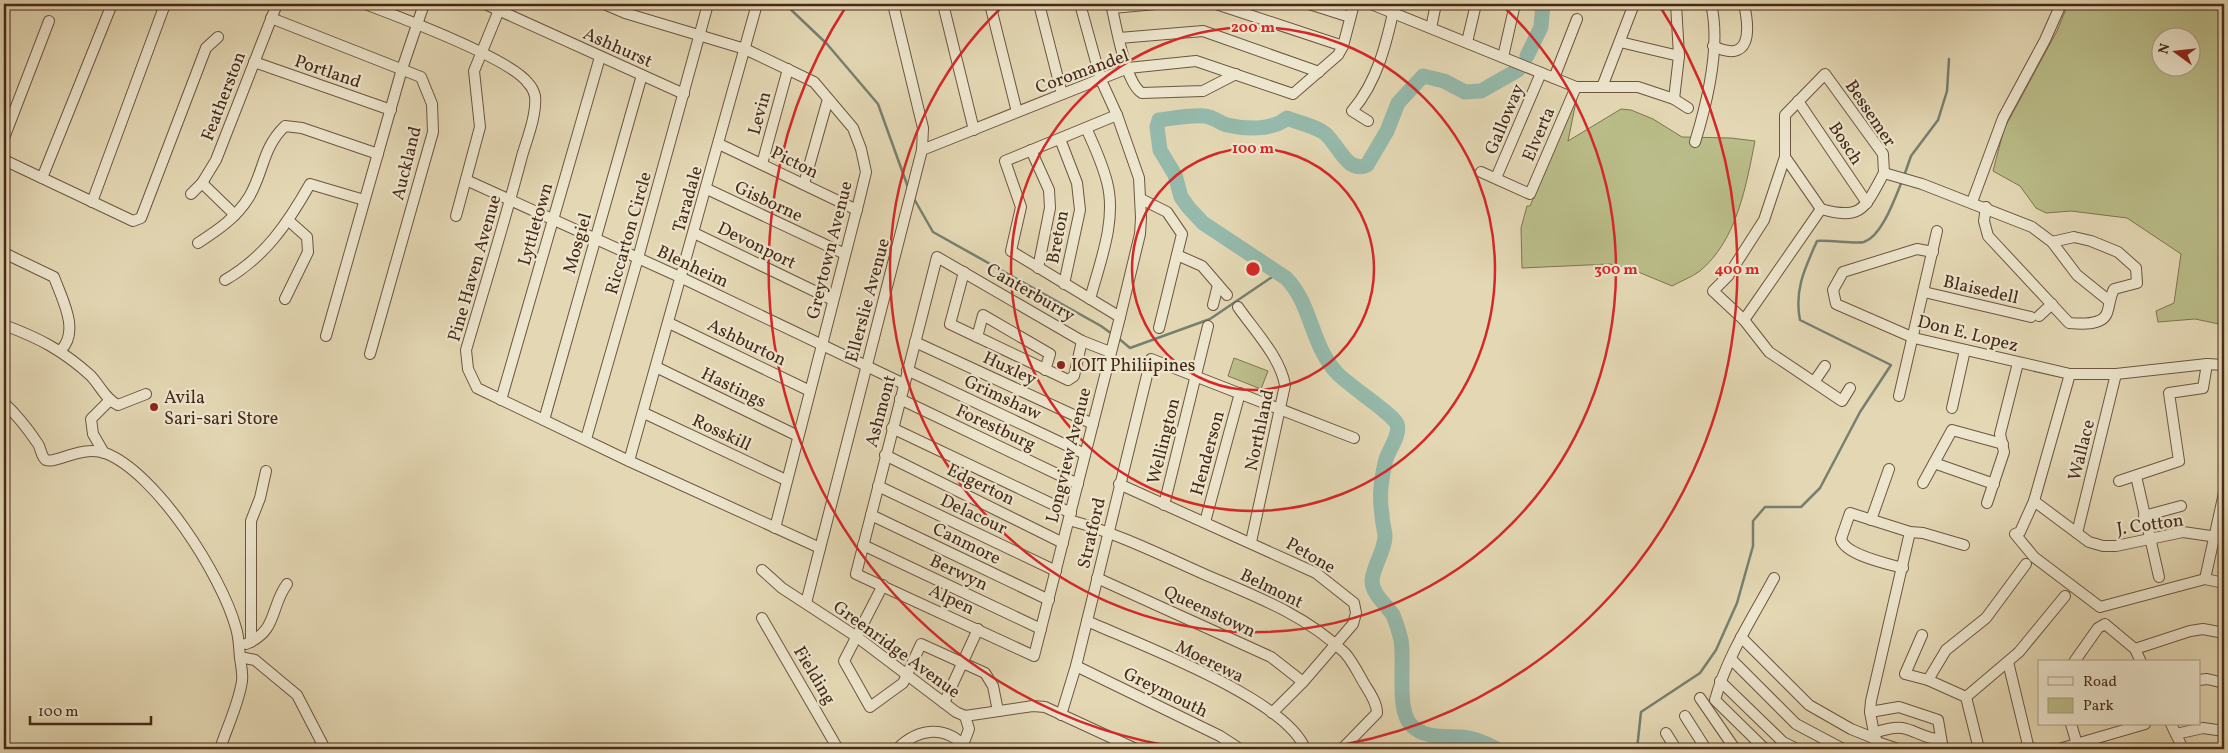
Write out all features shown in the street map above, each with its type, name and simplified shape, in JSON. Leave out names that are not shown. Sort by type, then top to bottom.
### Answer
[{"type":"street","points":[[42,178],[112,4]]},
{"type":"street","points":[[92,202],[164,7],[168,4]]},
{"type":"street","name":"Featherston","points":[[191,194],[202,183],[216,160],[277,4]]},
{"type":"street","name":"Pine Haven Avenue","points":[[365,4],[416,23],[522,75],[530,85],[535,96],[531,122],[510,200],[466,350],[468,369],[477,388],[629,461],[820,548]]},
{"type":"street","points":[[326,336],[402,69],[424,4]]},
{"type":"street","name":"Ashhurst","points":[[485,4],[684,94]]},
{"type":"street","name":"Greytown Avenue","points":[[604,4],[625,13],[745,49],[814,82],[853,128],[861,149],[866,172],[775,528]]},
{"type":"street","points":[[700,36],[708,4]]},
{"type":"street","name":"Taradale","points":[[629,461],[670,323],[758,4]]},
{"type":"street","name":"Ellerslie Avenue","points":[[806,603],[922,150],[923,128],[893,4]]},
{"type":"street","points":[[944,4],[974,130]]},
{"type":"street","points":[[990,4],[1017,112]]},
{"type":"street","points":[[1039,4],[1062,94]]},
{"type":"street","name":"Longview Avenue","points":[[1034,656],[1140,234],[1141,198],[1139,178],[1117,115],[1101,80],[1080,4]]},
{"type":"street","points":[[1156,4],[1111,6],[1128,68],[1136,89],[1142,93],[1203,91],[1236,74]]},
{"type":"street","points":[[1216,4],[1343,46]]},
{"type":"street","points":[[1309,4],[1350,17]]},
{"type":"street","name":"Coromandel","points":[[922,150],[1128,68],[1196,61],[1293,94],[1338,55],[1343,46],[1354,4]]},
{"type":"street","points":[[1371,4],[1394,8],[1431,28],[1576,87],[1638,87],[1674,99],[1688,108]]},
{"type":"street","points":[[1431,28],[1436,4]]},
{"type":"street","points":[[1466,42],[1476,4]]},
{"type":"street","points":[[1503,57],[1515,4]]},
{"type":"street","points":[[1602,87],[1634,4]]},
{"type":"street","points":[[1674,99],[1678,56],[1676,4]]},
{"type":"street","points":[[1695,142],[1706,102],[1713,46],[1714,15],[1711,4]]},
{"type":"street","points":[[1713,46],[1730,51],[1740,49],[1745,44],[1748,32],[1744,4]]},
{"type":"street","points":[[1972,202],[2003,118],[2045,40],[2061,4]]},
{"type":"street","points":[[1368,121],[1352,111],[1372,80],[1384,50],[1394,8]]},
{"type":"street","points":[[456,216],[480,127],[474,70],[499,10]]},
{"type":"street","name":"Auckland","points":[[271,18],[421,77],[432,104],[432,132],[370,354]]},
{"type":"street","points":[[1554,78],[1577,19]]},
{"type":"street","points":[[4,138],[49,20]]},
{"type":"street","points":[[1119,38],[1203,31],[1319,72]]},
{"type":"street","name":"Riccarton Circle","points":[[586,439],[700,36]]},
{"type":"street","points":[[4,160],[133,221],[141,218],[206,48],[218,37]]},
{"type":"street","points":[[1620,42],[1678,56]]},
{"type":"street","name":"Lyttletown","points":[[501,400],[600,57]]},
{"type":"street","name":"Portland","points":[[254,62],[391,110]]},
{"type":"street","name":"Levin","points":[[762,164],[788,70]]},
{"type":"street","name":"Galloway","points":[[1496,178],[1541,73]]},
{"type":"street","name":"Bessemer","points":[[1798,101],[1825,74],[1883,154],[1884,173]]},
{"type":"street","name":"Mosgiel","points":[[544,420],[642,75]]},
{"type":"street","name":"Elverta","points":[[1496,178],[1530,194],[1576,87]]},
{"type":"street","points":[[804,184],[828,99]]},
{"type":"street","points":[[1798,101],[1785,115],[1785,157],[1764,220],[1728,276],[1713,290],[1744,320],[1769,352],[1842,401],[1850,388]]},
{"type":"street","name":"Bosch","points":[[1798,101],[1867,203]]},
{"type":"street","points":[[1117,115],[1005,161],[1020,199],[1021,207],[1011,252],[1120,317]]},
{"type":"street","points":[[198,243],[235,215],[250,196],[273,138],[285,126],[302,128],[378,154]]},
{"type":"street","points":[[1086,128],[1100,159],[1108,183],[1110,200],[1108,224],[1090,299]]},
{"type":"street","name":"Breton","points":[[1060,139],[1077,183],[1080,210],[1064,284]]},
{"type":"street","name":"Picton","points":[[719,144],[857,210]]},
{"type":"street","points":[[1032,150],[1049,190],[1050,208],[1038,268]]},
{"type":"street","points":[[1785,157],[1821,210],[1842,215],[1859,211],[1867,203],[1884,173],[1901,177],[1986,207],[2032,227],[2052,242],[2077,275],[2108,300]]},
{"type":"street","points":[[1481,172],[1496,178]]},
{"type":"street","name":"Blenheim","points":[[466,180],[682,278],[904,384]]},
{"type":"street","points":[[202,183],[235,215]]},
{"type":"street","points":[[225,280],[244,269],[260,255],[289,221],[310,184],[364,200]]},
{"type":"street","name":"Gisborne","points":[[706,189],[844,254]]},
{"type":"street","points":[[1141,198],[1166,212],[1182,234],[1159,328]]},
{"type":"street","points":[[1986,207],[1984,221],[1988,236],[2069,323],[2086,325],[2104,317],[2108,311],[2108,300],[2114,289],[2137,283],[2136,268],[2118,252],[2091,241],[2074,237],[2052,242]]},
{"type":"street","points":[[1744,320],[1821,210]]},
{"type":"street","points":[[285,299],[308,252],[307,237],[289,221]]},
{"type":"street","points":[[1899,396],[1938,231]]},
{"type":"street","name":"Devonport","points":[[694,233],[833,300]]},
{"type":"street","name":"Don E. Lopez","points":[[1933,252],[1917,249],[1843,272],[1833,290],[1836,304],[1914,338],[2070,374],[2116,374],[2206,364],[2224,365]]},
{"type":"street","points":[[4,253],[54,277],[66,310],[70,328],[70,337],[61,350]]},
{"type":"street","points":[[1177,255],[1202,266],[1227,295]]},
{"type":"street","name":"Canterburry","points":[[936,257],[1082,341],[1110,352]]},
{"type":"street","name":"Ashmont","points":[[856,574],[936,257]]},
{"type":"street","points":[[964,272],[950,324],[1068,380],[1074,376],[1082,341]]},
{"type":"street","points":[[1213,305],[1218,285]]},
{"type":"street","name":"Blaisedell","points":[[1924,292],[2035,317],[2052,304]]},
{"type":"street","name":"Northland","points":[[1238,307],[1284,376],[1285,385],[1252,542]]},
{"type":"street","points":[[977,337],[983,315],[1050,354],[1045,370]]},
{"type":"street","name":"Ashburton","points":[[670,323],[810,391]]},
{"type":"street","points":[[4,325],[61,350],[101,387],[109,401],[118,405],[146,394]]},
{"type":"street","name":"Wellington","points":[[1164,505],[1208,326]]},
{"type":"street","name":"Huxley","points":[[915,342],[1092,424]]},
{"type":"street","points":[[1952,408],[1965,350]]},
{"type":"street","name":"Stratford","points":[[1061,714],[1076,666],[1151,359],[1195,376]]},
{"type":"street","points":[[1987,503],[2004,452],[2001,427],[2018,363]]},
{"type":"street","points":[[2119,481],[2179,461],[2168,393],[2203,388],[2206,364]]},
{"type":"street","points":[[1814,382],[1825,366]]},
{"type":"street","name":"Hastings","points":[[656,367],[798,436]]},
{"type":"street","name":"Grimshaw","points":[[907,370],[1085,454]]},
{"type":"street","points":[[2070,374],[2034,501],[2020,532],[2015,534],[2034,557],[2100,606],[2205,579],[2224,583]]},
{"type":"street","name":"Wallace","points":[[2077,533],[2116,374]]},
{"type":"street","points":[[1195,376],[1354,438]]},
{"type":"street","name":"Henderson","points":[[1205,522],[1240,393]]},
{"type":"street","name":"Forestburg","points":[[900,399],[1078,484]]},
{"type":"street","points":[[104,453],[93,434],[91,418],[109,401]]},
{"type":"street","points":[[4,403],[19,417],[40,446],[43,457],[47,460],[54,461],[85,450],[104,453],[119,461],[150,486],[188,532],[212,571],[236,628],[243,680],[220,749]]},
{"type":"street","name":"Rosskill","points":[[644,413],[786,480]]},
{"type":"street","name":"Belmont","points":[[892,428],[1070,516],[1265,600],[1311,626],[1346,655],[1372,696],[1377,708],[1377,713],[1342,749]]},
{"type":"street","points":[[1923,483],[1952,430],[2003,444]]},
{"type":"street","name":"Edgerton","points":[[885,455],[1063,543]]},
{"type":"street","points":[[1934,463],[1994,484]]},
{"type":"street","points":[[1871,520],[1889,469]]},
{"type":"street","points":[[251,642],[251,521],[260,498],[266,471]]},
{"type":"street","points":[[2136,476],[2159,577]]},
{"type":"street","name":"Petone","points":[[1119,484],[1252,542],[1316,573],[1354,602],[1356,613],[1353,624],[1336,646],[1272,713]]},
{"type":"street","name":"Delacour","points":[[878,486],[1056,570]]},
{"type":"street","points":[[2205,579],[2219,537],[2224,493]]},
{"type":"street","name":"J. Cotton","points":[[2034,501],[2089,542],[2102,546],[2116,546],[2183,532],[2219,537]]},
{"type":"street","points":[[2144,516],[2181,506]]},
{"type":"street","points":[[1903,568],[1861,555],[1842,543],[1841,539],[1850,513],[1910,532],[1922,533],[1964,545]]},
{"type":"street","name":"Canmore","points":[[870,514],[1049,600]]},
{"type":"street","points":[[1876,741],[1870,712],[1910,532]]},
{"type":"street","name":"Berwyn","points":[[863,545],[1041,629]]},
{"type":"street","points":[[1928,680],[1946,650],[1986,618],[2026,564]]},
{"type":"street","name":"Greenridge Avenue","points":[[762,570],[782,588],[857,637],[944,703],[965,716],[1033,706],[1045,707],[1136,749]]},
{"type":"street","name":"Alpen","points":[[856,574],[1034,656]]},
{"type":"street","name":"Queenstown","points":[[1098,578],[1271,658],[1303,682]]},
{"type":"street","points":[[1766,749],[1715,700],[1720,681],[1774,578]]},
{"type":"street","points":[[239,652],[267,630],[280,594],[287,584]]},
{"type":"street","points":[[883,585],[844,661],[870,707],[903,683],[921,644],[985,673],[989,678],[998,711]]},
{"type":"street","points":[[1966,697],[2019,652],[2065,596]]},
{"type":"street","name":"Fielding","points":[[762,618],[838,749]]},
{"type":"street","name":"Moerewa","points":[[1087,621],[1230,686],[1272,713],[1302,740],[1305,749]]},
{"type":"street","points":[[2075,660],[2098,628],[2105,624],[2135,649],[2140,660]]},
{"type":"street","points":[[944,703],[978,629]]},
{"type":"street","points":[[2135,649],[2190,631],[2203,629],[2224,633]]},
{"type":"street","points":[[1922,635],[1905,674],[1928,680],[1966,697]]},
{"type":"street","points":[[1742,637],[1809,705],[1851,729],[1898,749]]},
{"type":"street","points":[[239,652],[255,660],[297,695],[324,749]]},
{"type":"street","points":[[1731,659],[1796,724],[1843,749]]},
{"type":"street","points":[[2008,662],[2029,749]]},
{"type":"street","name":"Greymouth","points":[[1076,666],[1220,736],[1240,749]]},
{"type":"street","points":[[2200,680],[2207,679],[2224,683]]},
{"type":"street","points":[[1720,681],[1783,742],[1797,749]]},
{"type":"street","points":[[1966,697],[1979,749]]},
{"type":"street","points":[[1700,698],[1735,749]]},
{"type":"street","points":[[1870,712],[1899,707],[1938,720],[1942,744]]},
{"type":"street","points":[[897,749],[904,742],[925,731],[945,733],[965,747],[969,729],[965,716]]},
{"type":"street","points":[[1685,716],[1706,749]]},
{"type":"street","points":[[2072,726],[2077,744]]},
{"type":"street","points":[[2059,749],[2138,726]]},
{"type":"street","points":[[2172,726],[2183,749]]},
{"type":"street","points":[[1876,741],[1888,729],[1902,728],[1942,744]]},
{"type":"street","points":[[2176,734],[2203,728],[2224,731]]},
{"type":"street","points":[[1666,733],[1676,749]]},
{"type":"green space","points":[[2068,4],[2224,4],[2224,325],[2195,319],[2158,322],[2156,311],[2174,303],[2181,254],[2127,218],[2071,211],[2046,213],[2036,208],[2020,186],[1993,171],[2004,129],[2057,31]]},
{"type":"green space","points":[[1578,92],[1568,141],[1621,109],[1631,110],[1653,119],[1682,137],[1731,138],[1755,141],[1748,176],[1731,228],[1713,258],[1700,271],[1672,286],[1631,269],[1610,264],[1522,268],[1521,228],[1527,206],[1530,206]]},
{"type":"green space","points":[[1234,358],[1268,371],[1261,389],[1228,376]]},
{"type":"waterway","points":[[785,4],[827,44],[878,104],[909,190]]},
{"type":"waterway","points":[[1527,56],[1541,27],[1543,4]]},
{"type":"waterway","points":[[1904,176],[1911,156],[1938,120],[1947,91],[1949,59]]},
{"type":"waterway","points":[[1497,749],[1471,738],[1435,736],[1422,733],[1411,725],[1406,718],[1402,697],[1401,640],[1393,615],[1377,595],[1372,581],[1385,537],[1381,501],[1382,476],[1386,458],[1397,434],[1397,424],[1387,413],[1337,373],[1328,362],[1316,338],[1307,312],[1295,288],[1286,278],[1203,223],[1189,208],[1181,197],[1175,175],[1160,150],[1157,127],[1159,120],[1188,116],[1208,117],[1227,125],[1250,128],[1274,125],[1287,118],[1323,132],[1347,161],[1360,167],[1367,165],[1387,131],[1398,103],[1423,76],[1444,81],[1465,92],[1481,91],[1518,70]]},
{"type":"waterway","points":[[1637,749],[1641,712],[1700,673],[1716,650],[1737,603],[1753,546],[1753,521],[1765,507],[1801,507],[1820,488],[1860,412],[1891,365],[1800,320],[1798,299],[1802,279],[1817,241],[1864,242],[1871,238],[1887,216],[1902,181]]},
{"type":"waterway","points":[[913,197],[933,232],[1101,326],[1112,334]]},
{"type":"waterway","points":[[1117,337],[1130,348],[1210,319],[1278,273]]},
{"type":"place","name":"IOIT Philiipines","points":[[1061,365]]},
{"type":"place","name":"Avila Sari-sari Store","points":[[154,407]]}]
